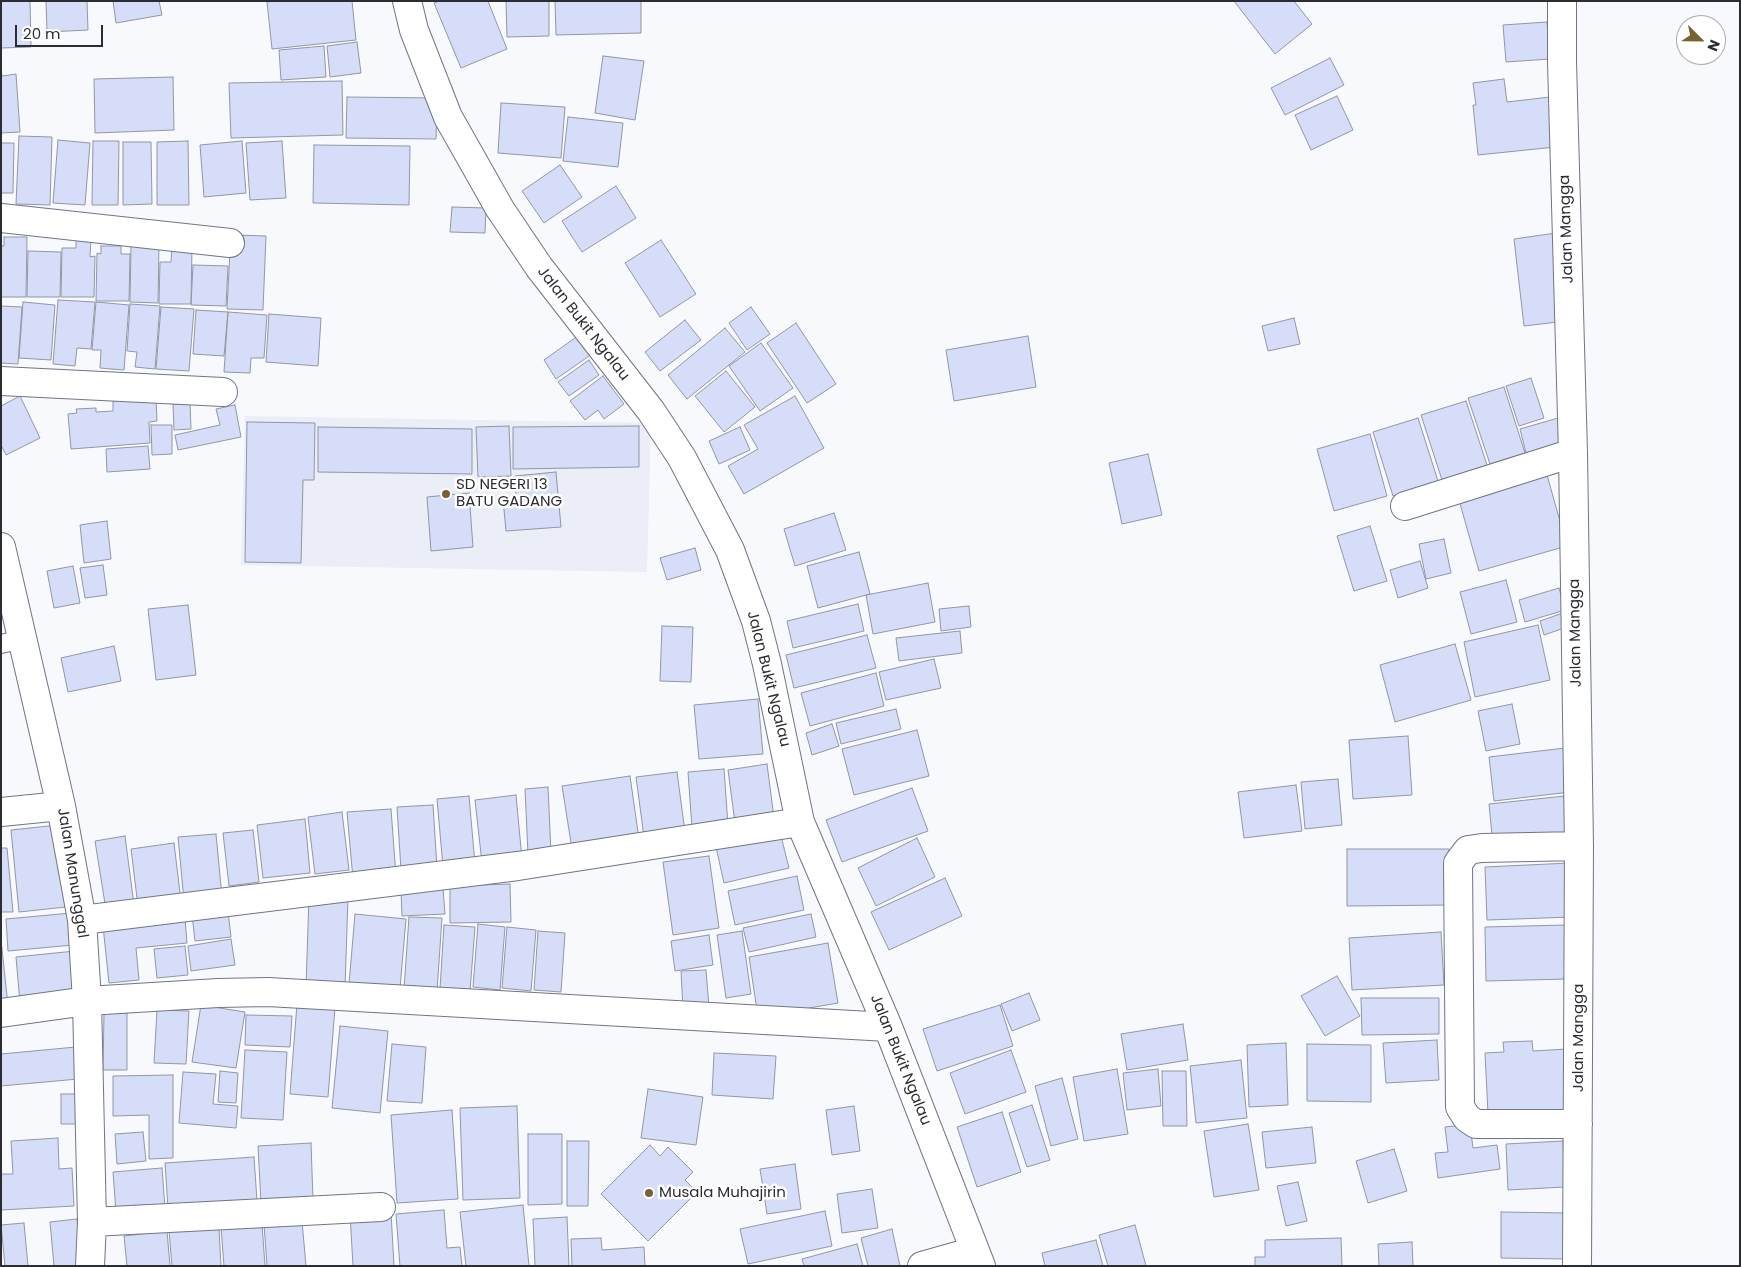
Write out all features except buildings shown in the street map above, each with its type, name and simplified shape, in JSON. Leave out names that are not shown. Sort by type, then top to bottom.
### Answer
[{"type":"street","name":"Jalan Bukit Ngalau","points":[[407,1],[414,30],[448,117],[500,209],[539,268],[656,419],[682,458],[730,550],[756,621],[767,664],[800,822],[888,1026],[978,1258]]},
{"type":"street","name":"Jalan Mangga","points":[[1562,1],[1573,453],[1579,846],[1577,1266]]},
{"type":"street","points":[[1,218],[230,243]]},
{"type":"street","points":[[1,381],[223,392]]},
{"type":"street","points":[[1405,506],[1573,453]]},
{"type":"street","name":"Jalan Manunggal","points":[[1,547],[12,642],[61,806],[82,920],[87,1001],[92,1222],[90,1266]]},
{"type":"street","points":[[1,812],[61,806]]},
{"type":"street","points":[[82,920],[518,866],[800,822]]},
{"type":"street","points":[[1578,1124],[1476,1124],[1467,1118],[1460,1107],[1458,862],[1468,850],[1482,848],[1579,846]]},
{"type":"street","points":[[1,1013],[87,1001],[218,992],[268,992],[888,1026]]},
{"type":"street","points":[[92,1222],[381,1206]]},
{"type":"street","points":[[922,1266],[978,1258]]},
{"type":"shaded area","name":"SD NEGERI 13 BATU GADANG","points":[[245,416],[651,423],[647,572],[241,565]]},
{"type":"place","name":"SD NEGERI 13 BATU GADANG","points":[[446,494]]},
{"type":"place","name":"Musala Muhajirin","points":[[649,1193]]}]
